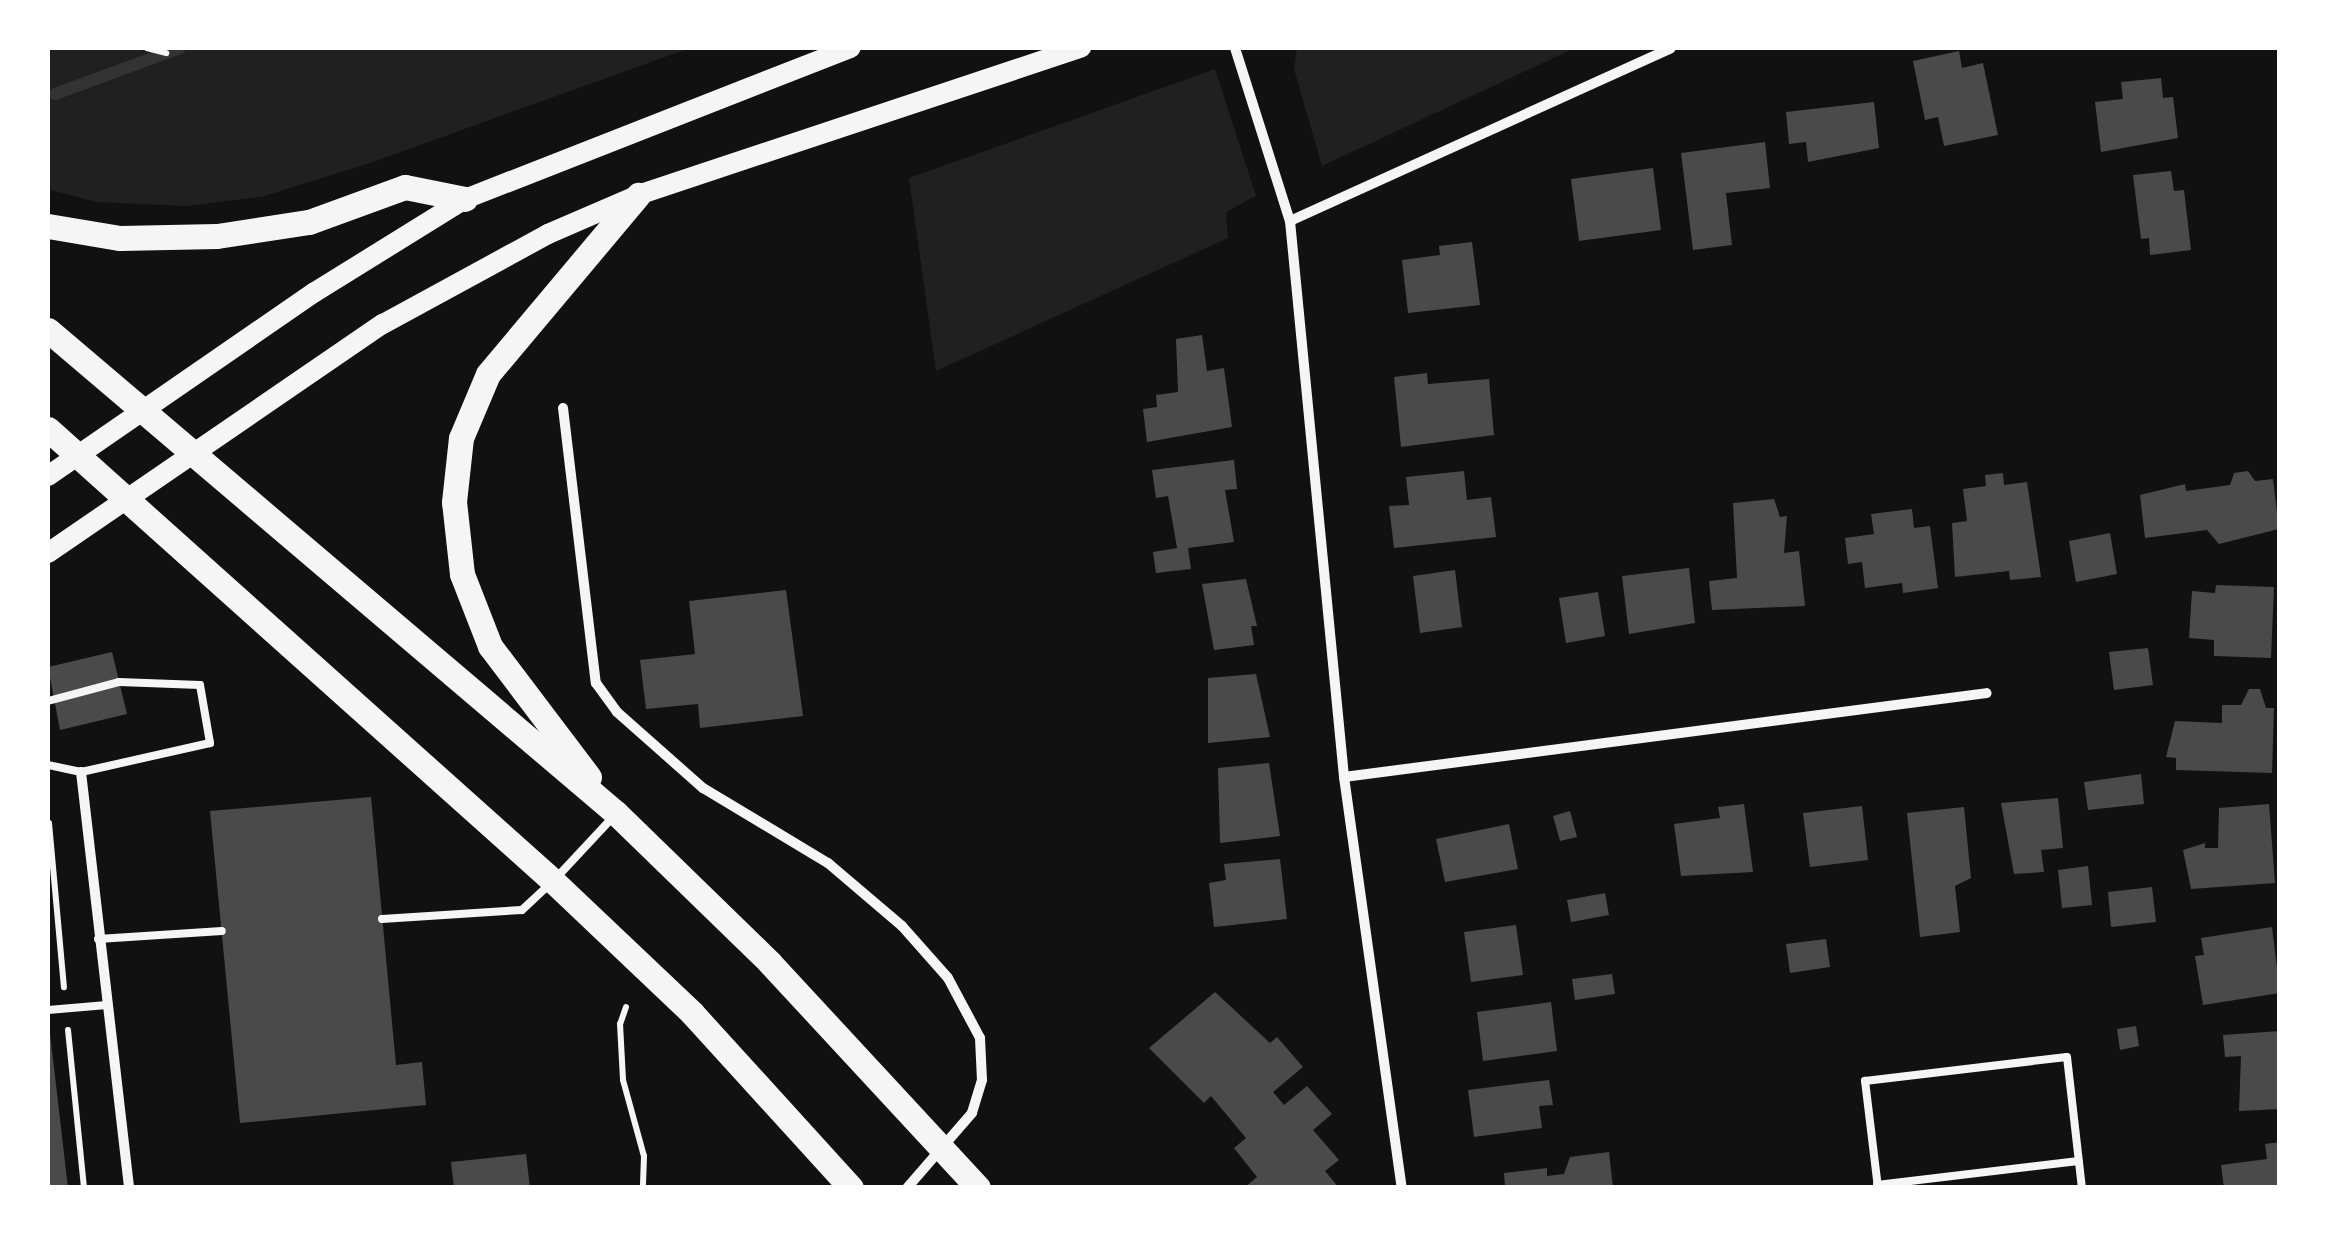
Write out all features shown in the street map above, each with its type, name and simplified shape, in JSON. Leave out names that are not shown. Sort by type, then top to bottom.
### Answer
[{"type":"main road","points":[[48,476],[316,292],[466,200],[851,48]]},
{"type":"main road","points":[[48,554],[457,279],[638,194],[1082,48]]},
{"type":"main road","points":[[48,226],[120,238],[202,237],[309,222],[405,187],[466,200]]},
{"type":"main road","points":[[616,813],[490,646],[462,574],[454,502],[461,438],[488,374],[638,194]]},
{"type":"main road","points":[[48,330],[191,456],[616,813],[978,1188]]},
{"type":"main road","points":[[48,429],[130,498],[692,1013],[852,1188]]},
{"type":"street","points":[[1235,48],[1290,221],[1344,776],[1402,1188]]},
{"type":"street","points":[[1290,221],[1671,48]]},
{"type":"street","points":[[563,408],[596,683],[617,712],[703,788],[828,863],[902,926],[948,978],[980,1038],[982,1080],[972,1113],[945,1150],[907,1188]]},
{"type":"street","points":[[1344,776],[1987,693]]},
{"type":"street","points":[[81,772],[129,1188]]},
{"type":"lane","points":[[48,701],[119,682],[200,685],[210,743],[81,772],[48,766]]},
{"type":"lane","points":[[382,919],[522,910],[616,813]]},
{"type":"lane","points":[[98,939],[222,931]]},
{"type":"lane","points":[[48,1010],[107,1005]]},
{"type":"lane","points":[[2079,1161],[1877,1186],[1865,1081],[2067,1057],[2079,1161],[2082,1188]]},
{"type":"path","points":[[148,48],[166,53]]},
{"type":"path","points":[[626,1007],[620,1024],[623,1080],[644,1156],[642,1188]]},
{"type":"shaded area","points":[[48,48],[690,48],[367,164],[261,197],[186,206],[96,202],[48,189]]},
{"type":"shaded area","points":[[1297,48],[1575,48],[1322,166],[1294,69]]},
{"type":"shaded area","points":[[1215,69],[1256,196],[1226,212],[1228,238],[936,371],[909,178]]},
{"type":"building","points":[[1959,51],[1962,68],[1983,63],[1998,135],[1944,146],[1938,117],[1925,120],[1913,61]]},
{"type":"building","points":[[2161,78],[2163,98],[2173,97],[2178,138],[2101,152],[2095,102],[2123,99],[2121,82]]},
{"type":"building","points":[[1874,102],[1879,148],[1808,162],[1806,142],[1789,144],[1786,112]]},
{"type":"building","points":[[1765,142],[1770,188],[1726,193],[1732,245],[1693,250],[1681,153]]},
{"type":"building","points":[[1653,168],[1661,230],[1579,241],[1571,179]]},
{"type":"building","points":[[2171,171],[2174,191],[2184,190],[2191,250],[2150,255],[2149,238],[2141,239],[2133,175]]},
{"type":"building","points":[[1472,242],[1480,305],[1408,313],[1402,260],[1440,255],[1439,246]]},
{"type":"building","points":[[1202,335],[1207,371],[1224,368],[1232,427],[1147,442],[1143,409],[1157,407],[1156,395],[1178,392],[1176,339]]},
{"type":"building","points":[[1427,373],[1428,384],[1489,379],[1494,435],[1401,447],[1394,377]]},
{"type":"building","points":[[1234,460],[1237,489],[1225,490],[1234,542],[1188,548],[1191,569],[1156,573],[1153,552],[1177,548],[1168,496],[1156,498],[1152,470]]},
{"type":"building","points":[[1464,471],[1467,500],[1491,497],[1496,537],[1394,548],[1389,506],[1409,505],[1406,477]]},
{"type":"building","points":[[2248,471],[2255,481],[2273,479],[2279,529],[2219,544],[2207,530],[2145,538],[2140,495],[2185,484],[2186,491],[2230,485],[2234,473]]},
{"type":"building","points":[[2003,473],[2004,485],[2027,482],[2041,577],[2010,580],[2009,571],[1955,577],[1952,523],[1967,521],[1963,489],[1986,486],[1985,475]]},
{"type":"building","points":[[1774,499],[1780,517],[1787,516],[1784,553],[1799,551],[1805,606],[1712,610],[1709,581],[1737,578],[1733,503]]},
{"type":"building","points":[[1912,509],[1914,528],[1930,526],[1938,588],[1903,593],[1902,583],[1865,588],[1862,562],[1848,564],[1845,538],[1874,534],[1871,514]]},
{"type":"building","points":[[2110,533],[2117,574],[2076,582],[2069,541]]},
{"type":"building","points":[[1689,568],[1695,623],[1629,634],[1622,576]]},
{"type":"building","points":[[1455,570],[1462,627],[1420,633],[1413,576]]},
{"type":"building","points":[[1246,579],[1257,626],[1251,626],[1254,645],[1214,650],[1202,584]]},
{"type":"building","points":[[2216,585],[2274,587],[2271,658],[2214,656],[2214,640],[2189,638],[2192,591],[2215,593]]},
{"type":"building","points":[[786,590],[803,716],[700,728],[698,704],[646,709],[640,660],[695,654],[689,601]]},
{"type":"building","points":[[1598,592],[1605,636],[1566,643],[1559,598]]},
{"type":"building","points":[[2148,648],[2153,685],[2114,690],[2109,652]]},
{"type":"building","points":[[112,652],[127,714],[60,730],[48,667]]},
{"type":"building","points":[[1256,674],[1270,737],[1208,743],[1208,678]]},
{"type":"building","points":[[2249,689],[2260,689],[2266,708],[2274,708],[2272,773],[2176,770],[2176,758],[2166,757],[2175,721],[2222,723],[2222,705],[2241,705]]},
{"type":"building","points":[[1269,763],[1280,836],[1220,843],[1218,768]]},
{"type":"building","points":[[2141,774],[2144,804],[2088,810],[2084,782]]},
{"type":"building","points":[[371,797],[396,1065],[422,1062],[426,1105],[240,1123],[210,811]]},
{"type":"building","points":[[2058,798],[2063,848],[2041,850],[2044,872],[2014,874],[2001,803]]},
{"type":"building","points":[[1744,804],[1753,872],[1681,876],[1674,824],[1720,818],[1718,807]]},
{"type":"building","points":[[2269,804],[2275,883],[2191,889],[2183,850],[2205,843],[2205,848],[2218,848],[2219,808]]},
{"type":"building","points":[[1862,806],[1868,860],[1810,867],[1803,813]]},
{"type":"building","points":[[1964,807],[1971,878],[1955,886],[1960,932],[1920,937],[1907,813]]},
{"type":"building","points":[[1570,811],[1577,837],[1560,841],[1553,816]]},
{"type":"building","points":[[1509,824],[1518,869],[1445,882],[1436,839]]},
{"type":"building","points":[[1280,859],[1287,919],[1214,927],[1209,883],[1226,880],[1224,864]]},
{"type":"building","points":[[2088,866],[2092,905],[2062,908],[2058,870]]},
{"type":"building","points":[[2152,887],[2156,922],[2111,927],[2108,892]]},
{"type":"building","points":[[1605,893],[1609,915],[1571,922],[1567,900]]},
{"type":"building","points":[[1516,925],[1523,975],[1471,982],[1464,932]]},
{"type":"building","points":[[2272,927],[2280,993],[2203,1005],[2195,956],[2204,955],[2201,938]]},
{"type":"building","points":[[1826,939],[1830,967],[1790,973],[1786,944]]},
{"type":"building","points":[[1612,974],[1615,994],[1575,1000],[1572,979]]},
{"type":"building","points":[[1215,992],[1270,1043],[1277,1037],[1303,1067],[1273,1092],[1284,1105],[1307,1086],[1332,1114],[1313,1130],[1339,1160],[1325,1171],[1339,1188],[1244,1188],[1257,1177],[1234,1148],[1246,1138],[1211,1096],[1204,1103],[1149,1048]]},
{"type":"building","points":[[1551,1002],[1557,1051],[1483,1061],[1477,1012]]},
{"type":"building","points":[[2136,1026],[2139,1046],[2120,1050],[2117,1029]]},
{"type":"building","points":[[2280,1031],[2280,1109],[2239,1111],[2241,1056],[2225,1057],[2223,1035]]},
{"type":"building","points":[[50,1033],[68,1188],[48,1188]]},
{"type":"building","points":[[1549,1080],[1553,1105],[1539,1106],[1542,1128],[1474,1137],[1468,1090]]},
{"type":"building","points":[[2280,1142],[2280,1188],[2224,1188],[2221,1165],[2267,1159],[2265,1144]]},
{"type":"building","points":[[1609,1152],[1613,1188],[1505,1188],[1504,1173],[1547,1168],[1547,1176],[1564,1174],[1570,1157]]},
{"type":"building","points":[[526,1154],[530,1188],[454,1188],[451,1162]]},
{"type":"waterway","points":[[55,94],[180,48]]}]
